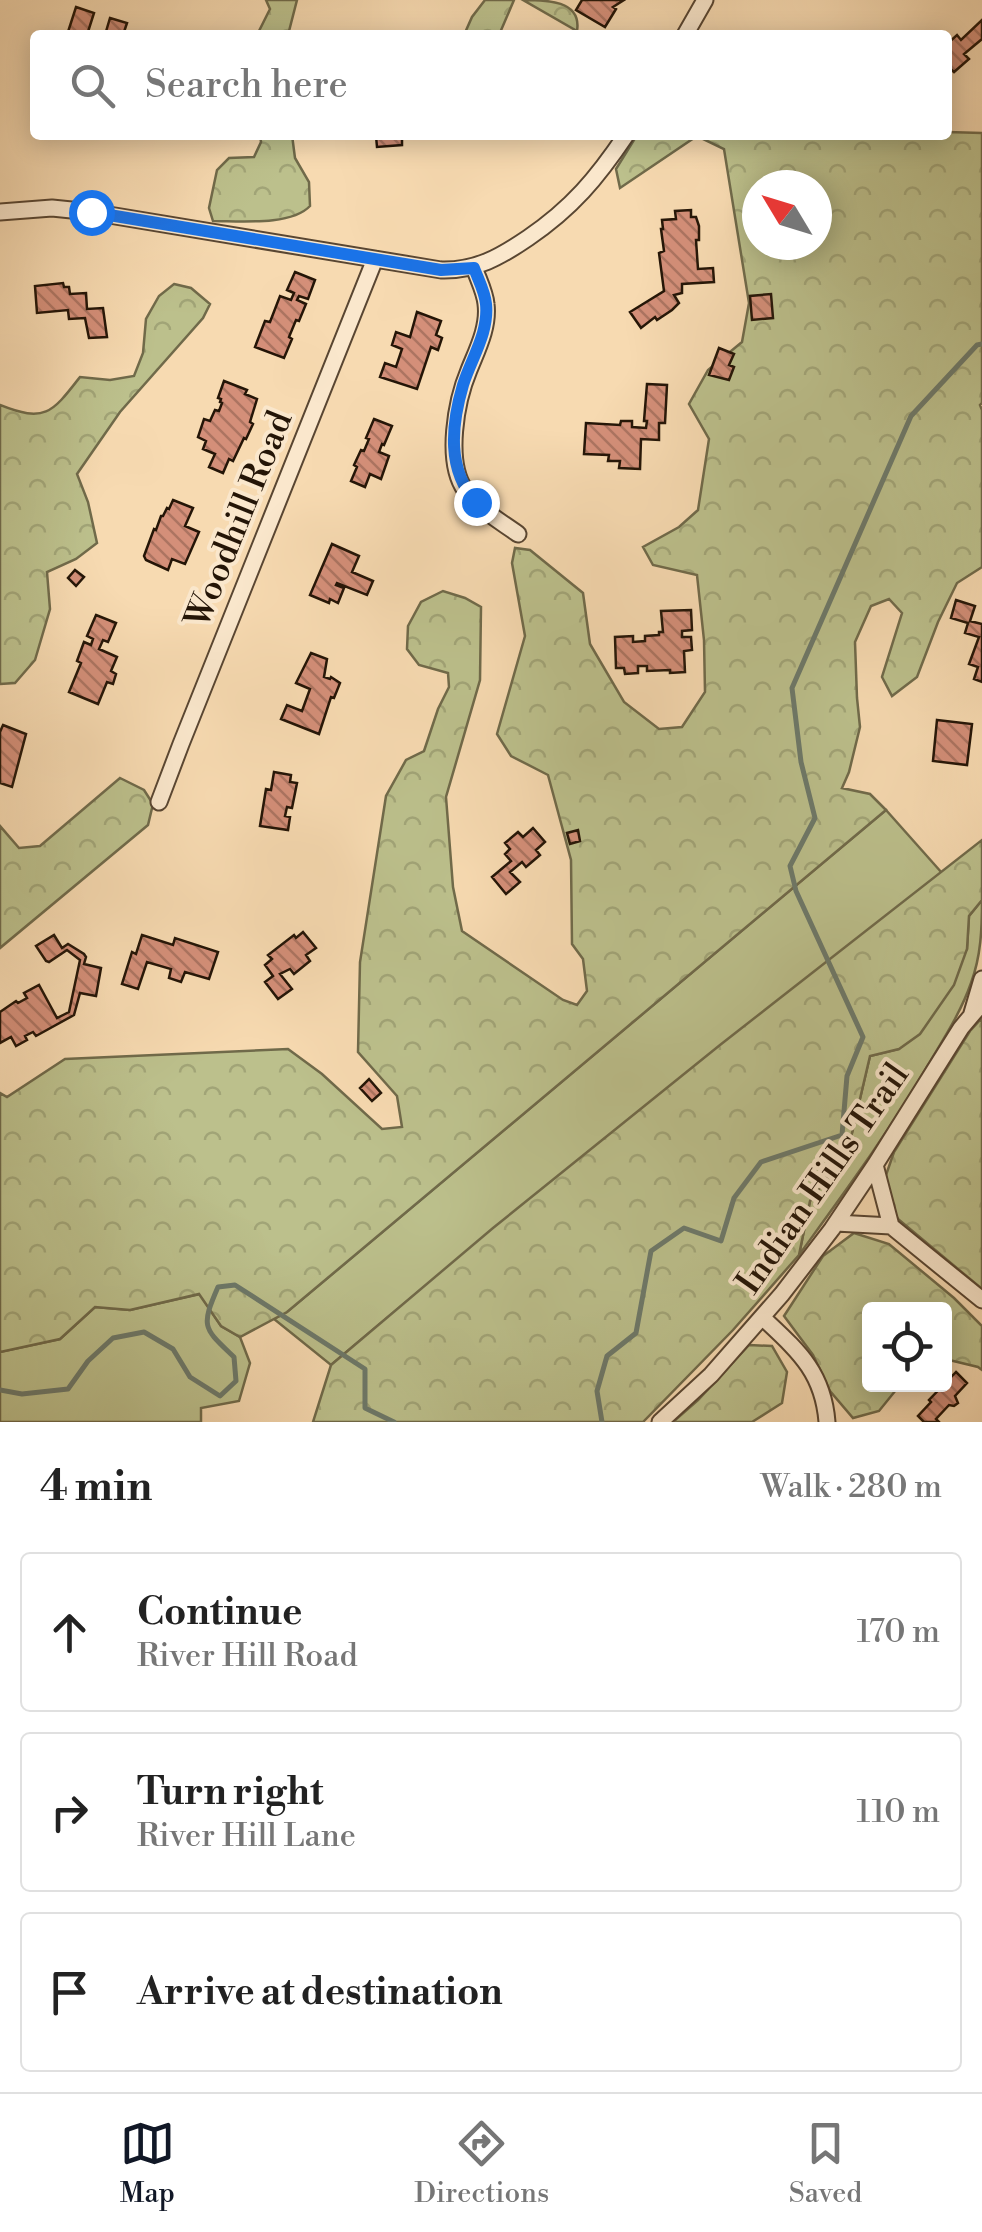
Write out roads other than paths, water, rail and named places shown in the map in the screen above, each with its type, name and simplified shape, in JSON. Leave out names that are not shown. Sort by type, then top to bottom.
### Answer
[{"type":"street","points":[[689,30],[706,0]]},
{"type":"street","points":[[0,212],[52,208],[91,212],[441,270],[474,268],[505,254],[569,207],[623,140]]},
{"type":"street","name":"Woodhill Road","points":[[159,802],[375,259]]},
{"type":"street","points":[[474,268],[486,305],[478,351],[458,410],[454,461],[465,490],[494,518],[518,534]]},
{"type":"street","name":"Indian Hills Trail","points":[[660,1422],[711,1375],[836,1223],[977,1009],[982,979]]},
{"type":"street","points":[[875,1166],[891,1226]]},
{"type":"street","points":[[836,1223],[891,1226],[982,1300]]},
{"type":"street","points":[[762,1317],[800,1352],[812,1370],[823,1395],[828,1422]]},
{"type":"waterway","points":[[602,1422],[597,1391],[607,1356],[636,1333],[651,1251],[684,1228],[721,1241],[734,1198],[761,1162],[842,1135],[847,1076],[863,1037],[796,891],[790,866],[815,818],[801,762],[792,688],[911,416],[982,344]]},
{"type":"waterway","points":[[0,1390],[22,1394],[68,1389],[88,1361],[113,1338],[144,1332],[173,1349],[190,1377],[220,1396],[236,1381],[234,1357],[216,1340],[207,1320],[218,1287],[235,1285],[365,1369],[365,1408],[394,1422]]}]
